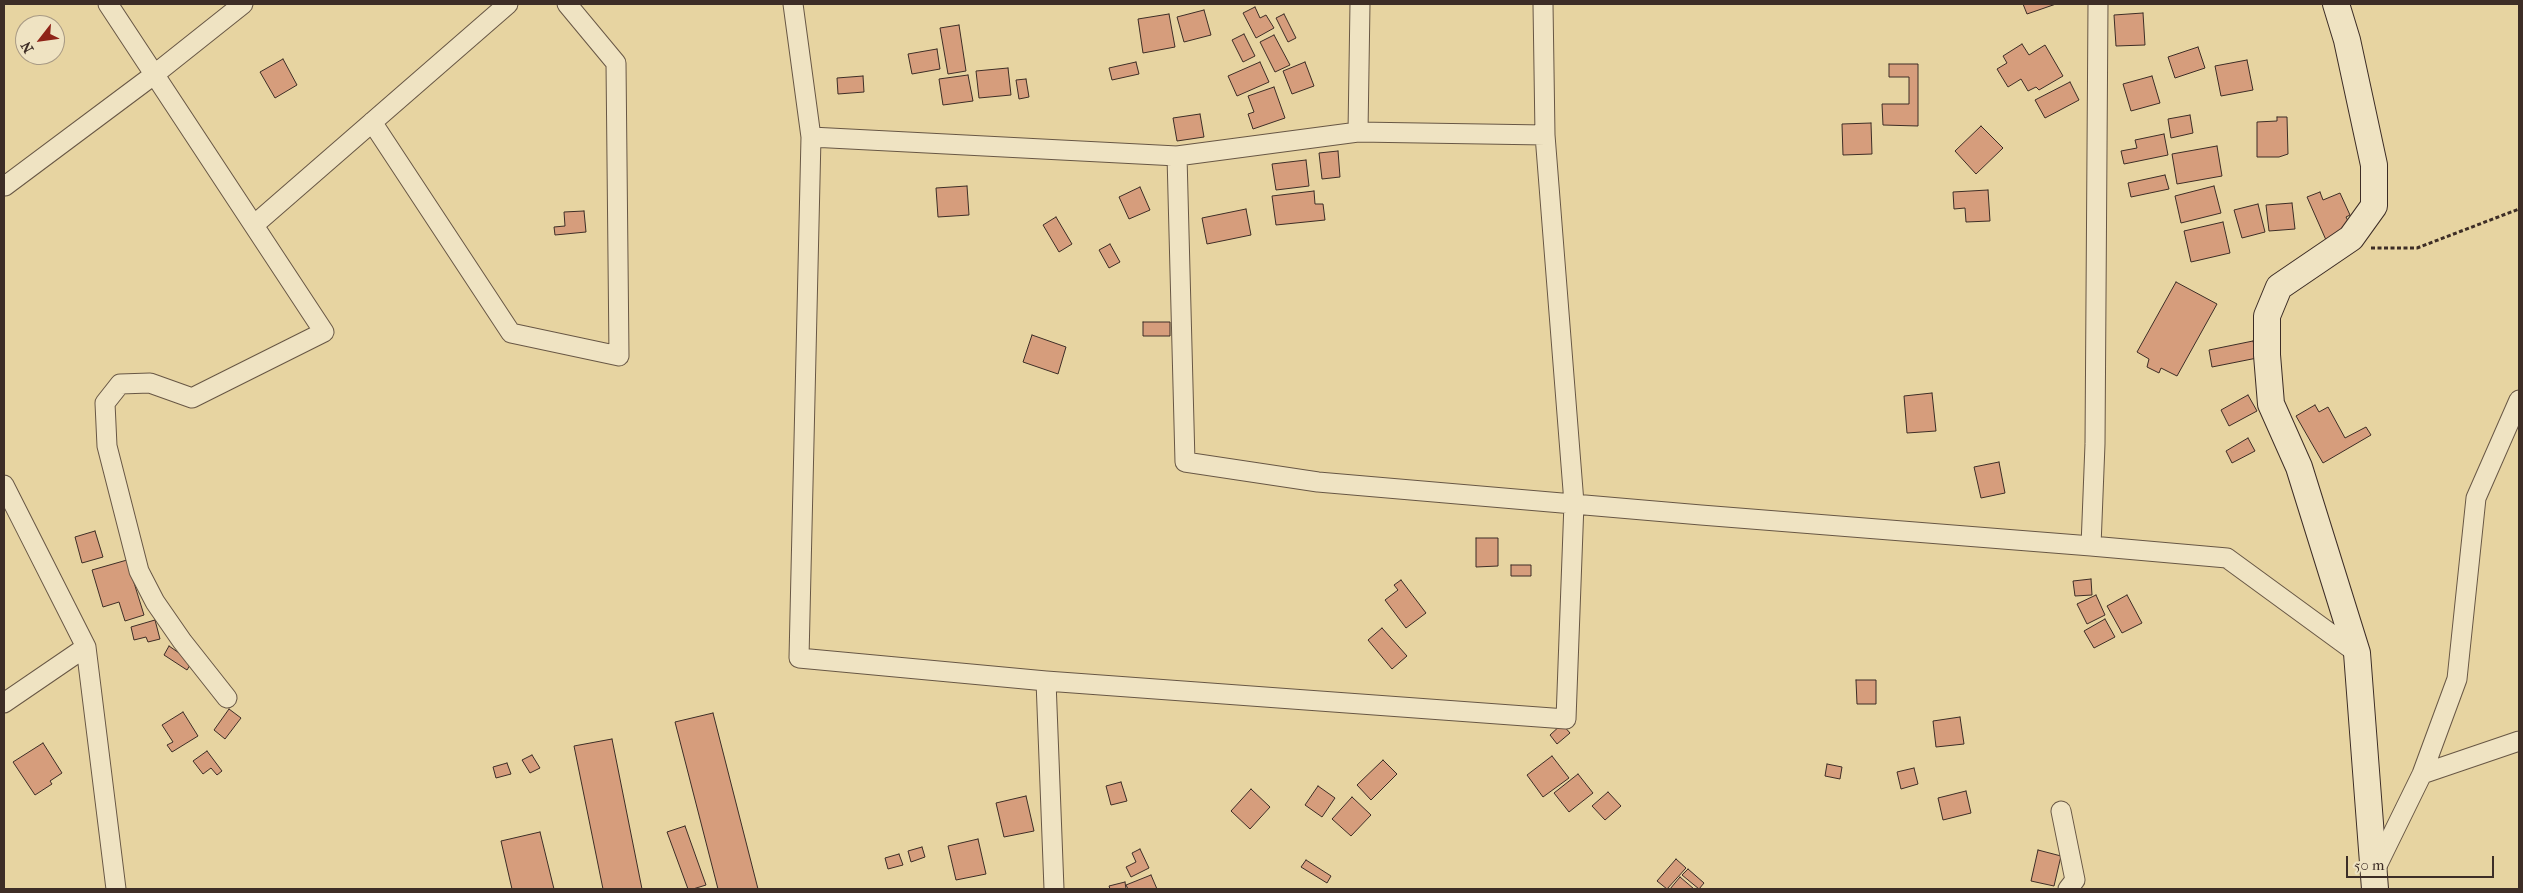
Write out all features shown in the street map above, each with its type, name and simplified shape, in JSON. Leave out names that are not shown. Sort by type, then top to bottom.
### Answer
[{"type":"street","points":[[108,4],[156,74],[324,332],[192,398],[150,383],[120,384],[105,403],[106,446],[139,571],[156,602],[182,641],[228,698]]},
{"type":"street","points":[[4,184],[6,186],[156,74],[243,4]]},
{"type":"street","points":[[254,225],[508,4]]},
{"type":"street","points":[[372,122],[510,333],[619,356],[616,63],[567,4]]},
{"type":"street","points":[[792,4],[811,137],[799,658],[1046,681],[1566,719],[1574,502],[1545,135],[1543,4]]},
{"type":"street","points":[[1358,132],[1360,4]]},
{"type":"street","points":[[2091,546],[2095,444],[2098,4]]},
{"type":"street","points":[[2336,4],[2347,40],[2374,165],[2374,206],[2351,238],[2279,287],[2266,316],[2267,355],[2271,404],[2299,467],[2357,652],[2375,880]]},
{"type":"street","points":[[811,137],[1176,156],[1358,132],[1545,135]]},
{"type":"street","points":[[1176,156],[1185,462],[1318,482],[1574,502],[1701,516],[2227,558],[2357,652]]},
{"type":"street","points":[[2375,880],[2422,774],[2458,679],[2476,498],[2519,400]]},
{"type":"street","points":[[4,485],[86,647],[116,889]]},
{"type":"street","points":[[4,703],[86,647]]},
{"type":"street","points":[[1046,681],[1054,889]]},
{"type":"street","points":[[2422,774],[2519,741]]},
{"type":"street","points":[[2061,811],[2075,880],[2068,889]]},
{"type":"path","points":[[2338,248],[2417,248],[2519,209]]},
{"type":"building","points":[[2023,4],[2056,4],[2027,14]]},
{"type":"building","points":[[1255,7],[1260,18],[1266,15],[1274,28],[1256,38],[1243,13]]},
{"type":"building","points":[[1204,10],[1211,35],[1184,42],[1177,17]]},
{"type":"building","points":[[2143,13],[2145,45],[2116,46],[2114,15]]},
{"type":"building","points":[[1169,14],[1175,47],[1143,53],[1138,19]]},
{"type":"building","points":[[1284,14],[1296,38],[1288,42],[1276,18]]},
{"type":"building","points":[[959,25],[966,71],[948,74],[940,28]]},
{"type":"building","points":[[1244,34],[1255,56],[1243,62],[1232,40]]},
{"type":"building","points":[[1274,35],[1290,65],[1275,72],[1260,42]]},
{"type":"building","points":[[2022,44],[2029,55],[2045,45],[2063,76],[2039,90],[2036,87],[2028,91],[2021,79],[2008,87],[1997,69],[2007,63],[2003,56]]},
{"type":"building","points":[[2198,47],[2205,68],[2175,78],[2168,57]]},
{"type":"building","points":[[937,49],[940,69],[912,74],[908,54]]},
{"type":"building","points":[[283,59],[297,85],[275,98],[260,72]]},
{"type":"building","points":[[2247,60],[2253,90],[2221,96],[2215,66]]},
{"type":"building","points":[[1136,62],[1139,74],[1112,80],[1109,68]]},
{"type":"building","points":[[1260,62],[1269,82],[1237,96],[1228,76]]},
{"type":"building","points":[[1305,62],[1314,86],[1292,94],[1283,71]]},
{"type":"building","points":[[1889,64],[1918,64],[1918,126],[1883,125],[1882,104],[1909,104],[1909,77],[1889,77]]},
{"type":"building","points":[[1008,68],[1011,95],[979,98],[976,71]]},
{"type":"building","points":[[968,75],[973,101],[943,105],[939,79]]},
{"type":"building","points":[[863,76],[864,92],[838,94],[837,78]]},
{"type":"building","points":[[2152,76],[2160,103],[2131,111],[2123,84]]},
{"type":"building","points":[[1026,79],[1029,97],[1019,99],[1016,80]]},
{"type":"building","points":[[2070,82],[2079,100],[2045,118],[2035,100]]},
{"type":"building","points":[[1274,87],[1285,118],[1253,129],[1248,114],[1254,112],[1248,96]]},
{"type":"building","points":[[1200,114],[1204,137],[1177,141],[1173,118]]},
{"type":"building","points":[[2190,115],[2193,133],[2171,138],[2168,119]]},
{"type":"building","points":[[2277,117],[2287,117],[2288,154],[2279,157],[2257,157],[2257,122],[2277,121]]},
{"type":"building","points":[[1871,123],[1872,154],[1843,155],[1842,124]]},
{"type":"building","points":[[1981,126],[2003,148],[1976,174],[1955,151]]},
{"type":"building","points":[[2164,134],[2168,155],[2124,164],[2121,151],[2137,148],[2135,140]]},
{"type":"building","points":[[2217,146],[2222,176],[2177,184],[2172,154]]},
{"type":"building","points":[[1338,151],[1340,177],[1322,179],[1319,153]]},
{"type":"building","points":[[1306,160],[1309,186],[1276,190],[1272,164]]},
{"type":"building","points":[[2165,175],[2169,189],[2131,197],[2128,183]]},
{"type":"building","points":[[967,186],[969,215],[938,217],[936,188]]},
{"type":"building","points":[[2214,186],[2221,213],[2181,223],[2175,196]]},
{"type":"building","points":[[1140,187],[1150,210],[1129,219],[1119,197]]},
{"type":"building","points":[[1988,190],[1990,221],[1966,222],[1965,208],[1954,209],[1953,192]]},
{"type":"building","points":[[1314,191],[1315,204],[1323,204],[1325,220],[1276,225],[1272,196]]},
{"type":"building","points":[[2320,192],[2323,200],[2340,193],[2350,215],[2346,217],[2349,223],[2343,226],[2345,232],[2326,240],[2307,197]]},
{"type":"building","points":[[2292,203],[2295,229],[2269,231],[2266,205]]},
{"type":"building","points":[[2258,204],[2265,232],[2242,238],[2234,210]]},
{"type":"building","points":[[1246,209],[1251,235],[1207,244],[1202,218]]},
{"type":"building","points":[[584,211],[586,232],[555,235],[554,227],[565,226],[564,212]]},
{"type":"building","points":[[1056,217],[1072,244],[1059,252],[1043,225]]},
{"type":"building","points":[[2223,222],[2230,253],[2191,262],[2184,231]]},
{"type":"building","points":[[1110,244],[1120,262],[1109,268],[1099,250]]},
{"type":"building","points":[[2176,282],[2217,304],[2177,376],[2161,368],[2159,373],[2147,367],[2149,359],[2137,352]]},
{"type":"building","points":[[1143,322],[1170,322],[1170,336],[1143,336]]},
{"type":"building","points":[[1032,335],[1066,347],[1058,374],[1023,362]]},
{"type":"building","points":[[2253,341],[2257,358],[2212,367],[2209,350]]},
{"type":"building","points":[[1932,393],[1936,431],[1907,433],[1904,396]]},
{"type":"building","points":[[2248,395],[2257,411],[2229,426],[2221,410]]},
{"type":"building","points":[[2315,405],[2319,412],[2328,407],[2345,438],[2366,427],[2371,435],[2323,463],[2296,416]]},
{"type":"building","points":[[2248,438],[2255,451],[2232,463],[2226,451]]},
{"type":"building","points":[[1999,462],[2005,493],[1981,498],[1974,467]]},
{"type":"building","points":[[95,531],[103,557],[82,563],[75,537]]},
{"type":"building","points":[[1476,538],[1498,538],[1498,566],[1476,567]]},
{"type":"building","points":[[127,560],[144,615],[125,621],[119,602],[103,607],[92,570]]},
{"type":"building","points":[[1511,565],[1531,565],[1531,576],[1511,576]]},
{"type":"building","points":[[2091,579],[2092,595],[2075,596],[2073,581]]},
{"type":"building","points":[[1401,580],[1426,613],[1406,628],[1385,600],[1398,590],[1394,585]]},
{"type":"building","points":[[2096,595],[2105,615],[2087,624],[2077,604]]},
{"type":"building","points":[[2127,595],[2142,623],[2122,633],[2107,606]]},
{"type":"building","points":[[2105,619],[2115,637],[2094,648],[2084,631]]},
{"type":"building","points":[[155,620],[160,639],[148,642],[146,637],[134,640],[131,627]]},
{"type":"building","points":[[1382,628],[1407,656],[1392,669],[1368,640]]},
{"type":"building","points":[[169,646],[192,662],[187,670],[164,655]]},
{"type":"building","points":[[1856,680],[1876,680],[1876,704],[1857,704]]},
{"type":"building","points":[[229,709],[241,718],[225,739],[214,730]]},
{"type":"building","points":[[183,712],[198,736],[172,752],[167,745],[173,742],[162,725]]},
{"type":"building","points":[[713,713],[758,889],[718,889],[675,722]]},
{"type":"building","points":[[1960,717],[1964,744],[1936,747],[1933,721]]},
{"type":"building","points":[[1562,724],[1570,733],[1557,744],[1550,735]]},
{"type":"building","points":[[612,739],[642,889],[603,889],[574,746]]},
{"type":"building","points":[[43,743],[62,773],[50,781],[52,784],[35,795],[13,762]]},
{"type":"building","points":[[207,751],[222,771],[217,775],[211,768],[203,774],[193,761]]},
{"type":"building","points":[[532,755],[540,768],[530,773],[522,760]]},
{"type":"building","points":[[1552,756],[1569,778],[1543,797],[1527,775]]},
{"type":"building","points":[[1383,760],[1397,774],[1371,800],[1357,785]]},
{"type":"building","points":[[507,763],[511,774],[496,778],[493,767]]},
{"type":"building","points":[[1827,764],[1842,767],[1840,779],[1825,776]]},
{"type":"building","points":[[1914,768],[1918,784],[1901,789],[1897,772]]},
{"type":"building","points":[[1578,774],[1593,793],[1569,812],[1554,793]]},
{"type":"building","points":[[1121,782],[1127,801],[1111,805],[1106,786]]},
{"type":"building","points":[[1318,786],[1335,798],[1322,817],[1305,805]]},
{"type":"building","points":[[1251,789],[1270,807],[1250,829],[1231,811]]},
{"type":"building","points":[[1966,791],[1971,813],[1943,820],[1938,798]]},
{"type":"building","points":[[1608,792],[1621,806],[1605,820],[1592,806]]},
{"type":"building","points":[[1026,796],[1034,831],[1004,837],[996,803]]},
{"type":"building","points":[[1352,797],[1371,815],[1351,836],[1332,819]]},
{"type":"building","points":[[685,826],[706,885],[693,889],[688,889],[667,832]]},
{"type":"building","points":[[540,832],[554,889],[512,889],[501,841]]},
{"type":"building","points":[[978,839],[986,874],[956,880],[948,846]]},
{"type":"building","points":[[922,847],[925,857],[911,862],[908,851]]},
{"type":"building","points":[[1140,849],[1149,868],[1131,877],[1126,867],[1136,862],[1132,853]]},
{"type":"building","points":[[2038,850],[2061,856],[2054,886],[2031,881]]},
{"type":"building","points":[[899,854],[903,865],[888,869],[885,858]]},
{"type":"building","points":[[1676,859],[1686,868],[1667,889],[1657,881]]},
{"type":"building","points":[[1306,860],[1331,876],[1327,883],[1301,867]]},
{"type":"building","points":[[1688,869],[1704,883],[1699,889],[1682,875]]},
{"type":"building","points":[[1151,875],[1157,889],[1128,889],[1126,885]]},
{"type":"building","points":[[1680,877],[1694,889],[1670,889]]},
{"type":"building","points":[[1125,882],[1126,889],[1110,889],[1109,886]]}]
